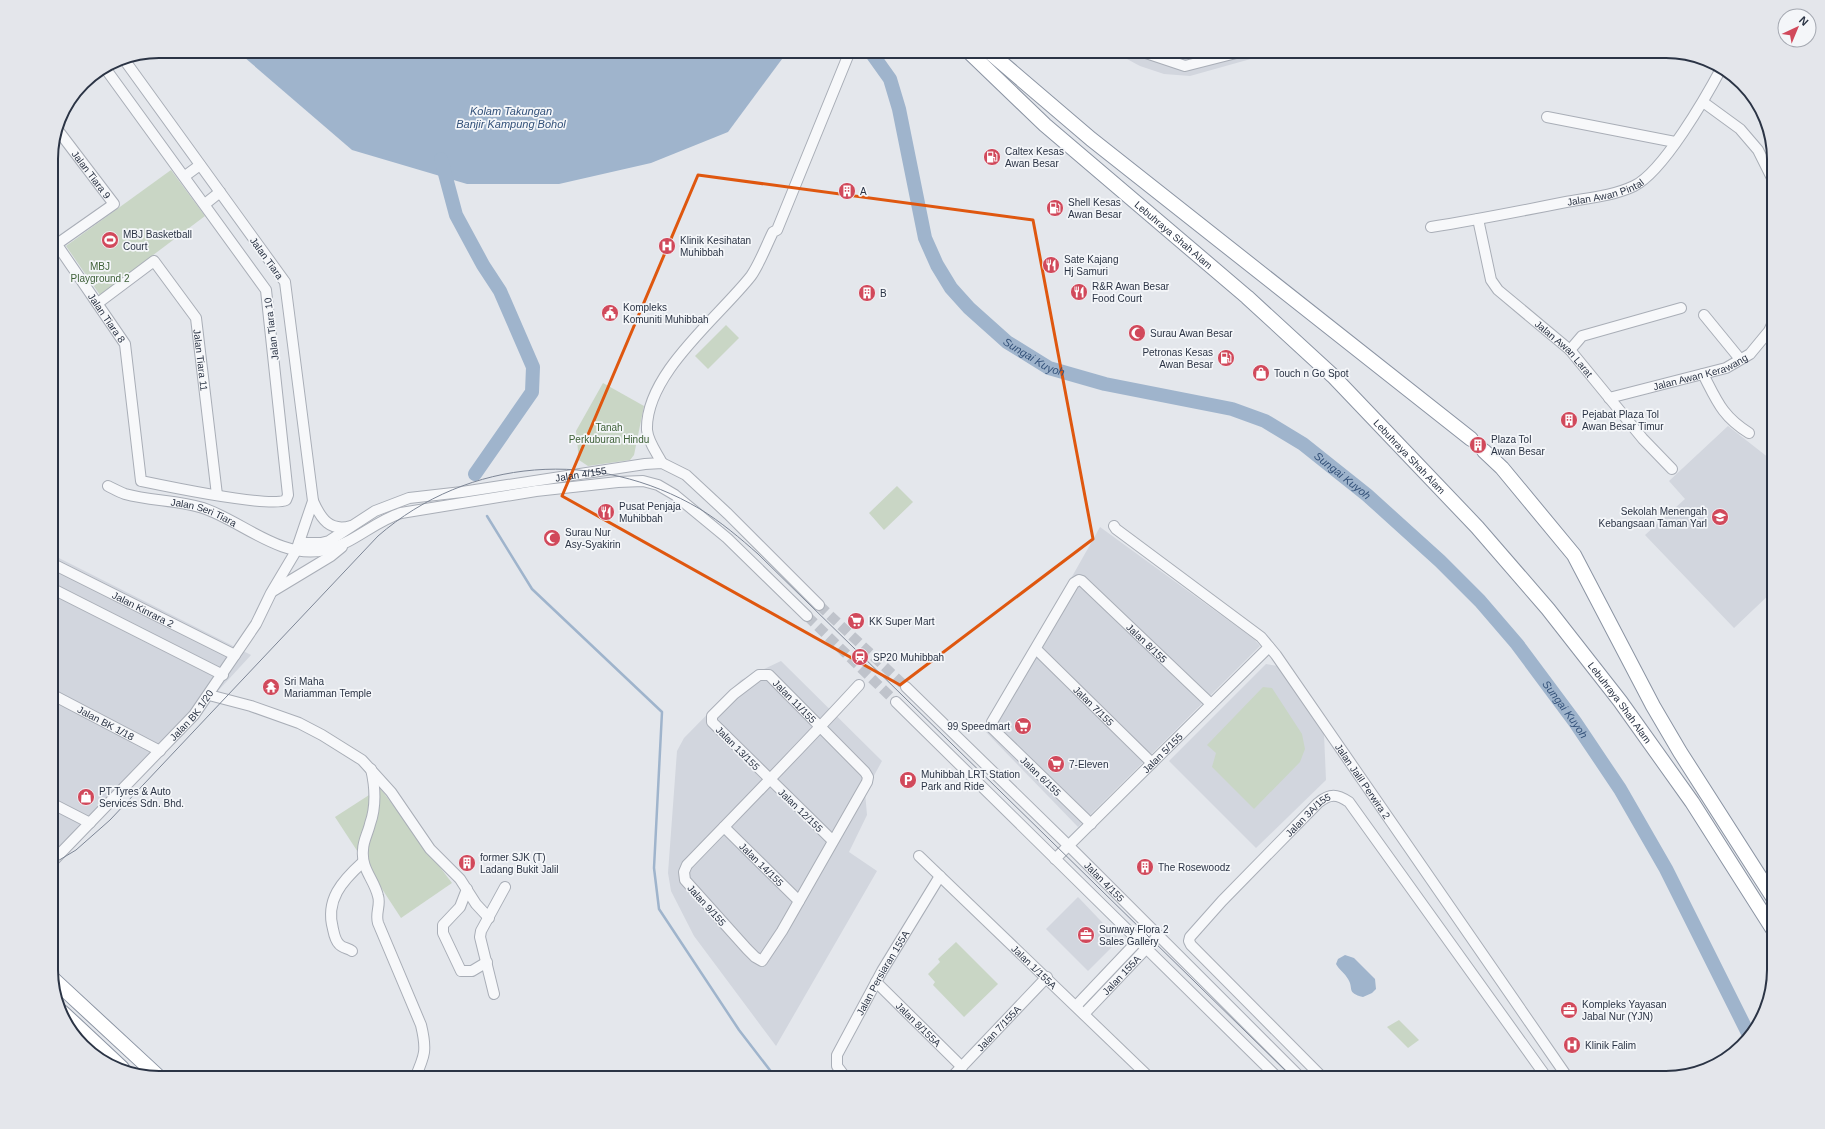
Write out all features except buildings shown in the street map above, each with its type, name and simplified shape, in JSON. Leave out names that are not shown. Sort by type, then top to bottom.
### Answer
[{"type":"highway","name":"Lebuhraya Shah Alam","points":[[975,58],[1044,125],[1247,297],[1332,376],[1477,527],[1548,610],[1620,701],[1692,802],[1767,921]]},
{"type":"highway","points":[[996,58],[1097,144],[1471,439]]},
{"type":"highway","points":[[1484,451],[1502,468],[1574,555],[1653,706],[1680,752],[1767,888]]},
{"type":"highway","points":[[59,985],[152,1070]]},
{"type":"highway","points":[[74,1023],[112,1058]]},
{"type":"street","points":[[775,228],[840,58]]},
{"type":"street","points":[[819,605],[728,514],[686,475],[662,463],[651,442],[647,430],[649,412],[654,395],[665,375],[683,352],[751,275],[775,228],[847,58]]},
{"type":"street","points":[[1161,58],[1185,66],[1216,58]]},
{"type":"street","name":"Jalan Tiara","points":[[127,63],[285,282],[313,501],[298,547]]},
{"type":"street","name":"Jalan Tiara 10","points":[[108,72],[266,290],[288,495],[286,500],[280,503],[217,495]]},
{"type":"street","name":"Jalan Awan Pintal","points":[[1431,227],[1604,195],[1634,186],[1653,171],[1703,102],[1719,73]]},
{"type":"street","points":[[1703,102],[1740,129],[1758,150],[1767,168]]},
{"type":"street","points":[[1547,117],[1674,142]]},
{"type":"street","name":"Jalan Tiara 9","points":[[58,238],[114,204],[61,134]]},
{"type":"street","points":[[184,176],[200,165]]},
{"type":"street","points":[[205,204],[220,192]]},
{"type":"street","name":"Jalan Awan Larat","points":[[1478,219],[1492,280],[1498,290],[1570,350],[1643,439],[1672,469]]},
{"type":"street","name":"Jalan Tiara 8","points":[[58,246],[125,344],[141,482],[217,495]]},
{"type":"street","name":"Jalan Tiara 11","points":[[98,303],[154,261],[196,318],[217,495]]},
{"type":"street","points":[[1570,350],[1582,336],[1682,308]]},
{"type":"street","points":[[1704,315],[1740,359]]},
{"type":"street","name":"Jalan Awan Kerawang","points":[[1609,398],[1726,368],[1750,354],[1767,333]]},
{"type":"street","points":[[1703,374],[1724,414],[1749,433]]},
{"type":"street","name":"Jalan 4/155","points":[[298,547],[329,541],[375,511],[409,498],[462,492],[645,464],[662,463]]},
{"type":"street","name":"Jalan 4/155","points":[[298,547],[325,550],[347,544],[389,516],[401,513],[536,491],[618,482],[643,481],[658,485],[675,494],[726,538],[807,616]]},
{"type":"street","name":"Jalan Seri Tiara","points":[[108,486],[124,494],[203,508],[265,539],[298,547]]},
{"type":"street","points":[[313,501],[320,517],[330,525],[341,529],[355,525]]},
{"type":"street","name":"Jalan Jalil Perwira 2","points":[[1114,526],[1261,637],[1415,854],[1563,1071]]},
{"type":"street","points":[[271,592],[331,556],[347,544]]},
{"type":"street","name":"Jalan BK 1/20","points":[[58,856],[194,715],[223,675],[256,624],[271,592],[298,547]]},
{"type":"street","name":"Jalan Kinrara 2","points":[[58,566],[235,655]]},
{"type":"street","name":"Jalan 8/155","points":[[1036,649],[1074,583],[1079,580],[1082,581],[1211,704]]},
{"type":"street","points":[[58,592],[223,675]]},
{"type":"street","name":"Jalan 5/155","points":[[1055,859],[1269,647]]},
{"type":"street","name":"Jalan 6/155","points":[[1036,649],[992,722],[992,728],[1091,824]]},
{"type":"street","name":"Jalan 7/155","points":[[1036,649],[1152,763]]},
{"type":"street","name":"Jalan 13/155","points":[[769,675],[763,674],[755,677],[712,716],[711,719],[712,722],[770,779]]},
{"type":"street","name":"Jalan 11/155","points":[[769,675],[865,772]]},
{"type":"street","name":"Jalan 9/155","points":[[859,685],[687,865],[684,872],[685,880],[760,961],[764,960],[865,787],[868,777],[865,772]]},
{"type":"street","name":"Jalan 4/155","points":[[906,687],[1069,846],[1294,1071]]},
{"type":"street","points":[[209,695],[251,706],[312,729],[362,760],[371,768],[391,792],[430,850],[460,879],[482,912],[489,918]]},
{"type":"street","name":"Jalan BK 1/18","points":[[58,698],[160,751]]},
{"type":"street","name":"Jalan 4/155","points":[[896,702],[1271,1071]]},
{"type":"street","points":[[371,768],[373,779],[373,810],[371,823],[365,837],[362,850],[363,862],[379,897],[376,917],[378,923],[421,1025],[425,1043],[425,1053],[419,1071]]},
{"type":"street","name":"Jalan 12/155","points":[[770,779],[833,841]]},
{"type":"street","name":"Jalan 3A/155","points":[[1316,1071],[1191,946],[1189,941],[1190,937],[1222,901],[1318,803],[1326,797],[1333,795],[1341,796],[1349,802],[1542,1071]]},
{"type":"street","points":[[58,807],[90,823]]},
{"type":"street","name":"Jalan 14/155","points":[[724,826],[799,901]]},
{"type":"street","name":"Jalan 1/155A","points":[[919,856],[1047,977],[1143,1071]]},
{"type":"street","points":[[352,952],[340,946],[337,942],[330,918],[331,909],[340,885],[345,878],[363,862]]},
{"type":"street","name":"Jalan Persiaran 155A","points":[[840,1071],[837,1066],[837,1055],[876,982],[940,876]]},
{"type":"street","points":[[494,994],[480,937],[481,931],[505,887]]},
{"type":"street","points":[[467,889],[460,907],[443,925],[443,933],[461,971],[472,971],[487,962]]},
{"type":"street","name":"Jalan 155A","points":[[1076,1006],[1150,928]]},
{"type":"street","name":"Jalan 155A","points":[[1084,1014],[1158,936]]},
{"type":"street","name":"Jalan 7/155A","points":[[958,1071],[1047,977]]},
{"type":"street","name":"Jalan 8/155A","points":[[876,982],[962,1067]]},
{"type":"highlighted area","points":[[698,175],[1033,220],[1093,539],[900,685],[562,496]]},
{"type":"shaded area","points":[[1125,58],[1254,58],[1190,76],[1164,74],[1140,66]]},
{"type":"shaded area","name":"Sekolah Menengah Kebangsaan Taman Yarl","points":[[1728,426],[1767,457],[1767,597],[1734,628],[1645,535],[1685,499],[1669,481]]},
{"type":"shaded area","points":[[1100,527],[1254,639],[1260,646],[1078,827],[985,731]]},
{"type":"shaded area","points":[[58,558],[251,655],[58,864]]},
{"type":"shaded area","points":[[781,661],[882,761],[865,792],[867,815],[849,852],[877,871],[776,1046],[694,936],[671,891],[668,873],[677,751],[684,738],[741,680]]},
{"type":"shaded area","points":[[1266,664],[1278,666],[1324,734],[1326,780],[1256,848],[1169,761]]},
{"type":"shaded area","points":[[1078,897],[1119,940],[1088,971],[1046,929]]},
{"type":"green space","name":"MBJ Playground 2","points":[[171,170],[205,216],[100,295],[66,246]]},
{"type":"green space","points":[[726,325],[739,338],[708,369],[695,356]]},
{"type":"green space","name":"Tanah Perkuburan Hindu","points":[[603,383],[644,406],[634,455],[630,460],[588,466],[579,460],[576,431]]},
{"type":"green space","points":[[897,486],[913,502],[884,530],[869,513]]},
{"type":"green space","points":[[1263,687],[1272,688],[1302,734],[1305,749],[1300,762],[1254,809],[1212,767],[1216,753],[1207,745]]},
{"type":"green space","points":[[380,788],[452,883],[401,918],[335,817]]},
{"type":"green space","points":[[956,942],[998,984],[964,1017],[933,985],[935,982],[928,974],[940,962],[938,959]]},
{"type":"green space","points":[[1399,1020],[1419,1040],[1408,1048],[1387,1027]]},
{"type":"water","name":"Kolam Takungan Banjir Kampung Bohol","points":[[245,58],[783,58],[728,132],[651,163],[559,184],[467,184],[352,150]]},
{"type":"water","points":[[1345,955],[1354,958],[1375,979],[1376,989],[1372,993],[1363,997],[1352,992],[1350,982],[1336,964],[1338,959]]},
{"type":"waterway","name":"Sungai Kuyoh","points":[[875,58],[890,79],[899,109],[925,238],[937,265],[951,288],[969,308],[1007,342],[1049,368],[1105,384],[1232,409],[1265,421],[1303,444],[1367,495],[1440,561],[1480,601],[1517,644],[1575,722],[1620,789],[1666,869],[1747,1030]]},
{"type":"waterway","points":[[441,159],[456,215],[483,265],[500,291],[533,367],[532,392],[475,474]]},
{"type":"waterway","points":[[487,516],[532,589],[662,712],[654,868],[659,909],[739,1030],[771,1071]]},
{"type":"tunnel","points":[[819,605],[906,687]]},
{"type":"tunnel","points":[[807,616],[896,702]]},
{"type":"tram line","points":[[58,861],[76,850],[110,820],[378,536],[414,510],[452,490],[493,477],[534,470],[577,470],[619,476],[660,489],[700,509],[730,530],[758,554],[1286,1071]]},
{"type":"place","name":"Caltex Kesas Awan Besar","points":[[992,157]]},
{"type":"place","name":"A","points":[[847,191]]},
{"type":"place","name":"Shell Kesas Awan Besar","points":[[1055,208]]},
{"type":"place","name":"MBJ Basketball Court","points":[[110,240]]},
{"type":"place","name":"Klinik Kesihatan Muhibbah","points":[[667,246]]},
{"type":"place","name":"Sate Kajang Hj Samuri","points":[[1051,265]]},
{"type":"place","name":"R&R Awan Besar Food Court","points":[[1079,292]]},
{"type":"place","name":"B","points":[[867,293]]},
{"type":"place","name":"Kompleks Komuniti Muhibbah","points":[[610,313]]},
{"type":"place","name":"Surau Awan Besar","points":[[1137,333]]},
{"type":"place","name":"Petronas Kesas Awan Besar","points":[[1226,358]]},
{"type":"place","name":"Touch n Go Spot","points":[[1261,373]]},
{"type":"place","name":"Pejabat Plaza Tol Awan Besar Timur","points":[[1569,420]]},
{"type":"place","name":"Plaza Tol Awan Besar","points":[[1478,445]]},
{"type":"place","name":"Pusat Penjaja Muhibbah","points":[[606,512]]},
{"type":"place","name":"Sekolah Menengah Kebangsaan Taman Yarl","points":[[1720,517]]},
{"type":"place","name":"Surau Nur Asy-Syakirin","points":[[552,538]]},
{"type":"place","name":"KK Super Mart","points":[[856,621]]},
{"type":"place","name":"SP20 Muhibbah","points":[[860,657]]},
{"type":"place","name":"Sri Maha Mariamman Temple","points":[[271,687]]},
{"type":"place","name":"99 Speedmart","points":[[1023,726]]},
{"type":"place","name":"7-Eleven","points":[[1056,764]]},
{"type":"place","name":"Muhibbah LRT Station Park and Ride","points":[[908,780]]},
{"type":"place","name":"PT Tyres & Auto Services Sdn. Bhd.","points":[[86,797]]},
{"type":"place","name":"former SJK (T) Ladang Bukit Jalil","points":[[467,863]]},
{"type":"place","name":"The Rosewoodz","points":[[1145,867]]},
{"type":"place","name":"Sunway Flora 2 Sales Gallery","points":[[1086,935]]},
{"type":"place","name":"Kompleks Yayasan Jabal Nur (YJN)","points":[[1569,1010]]},
{"type":"place","name":"Klinik Falim","points":[[1572,1045]]}]
